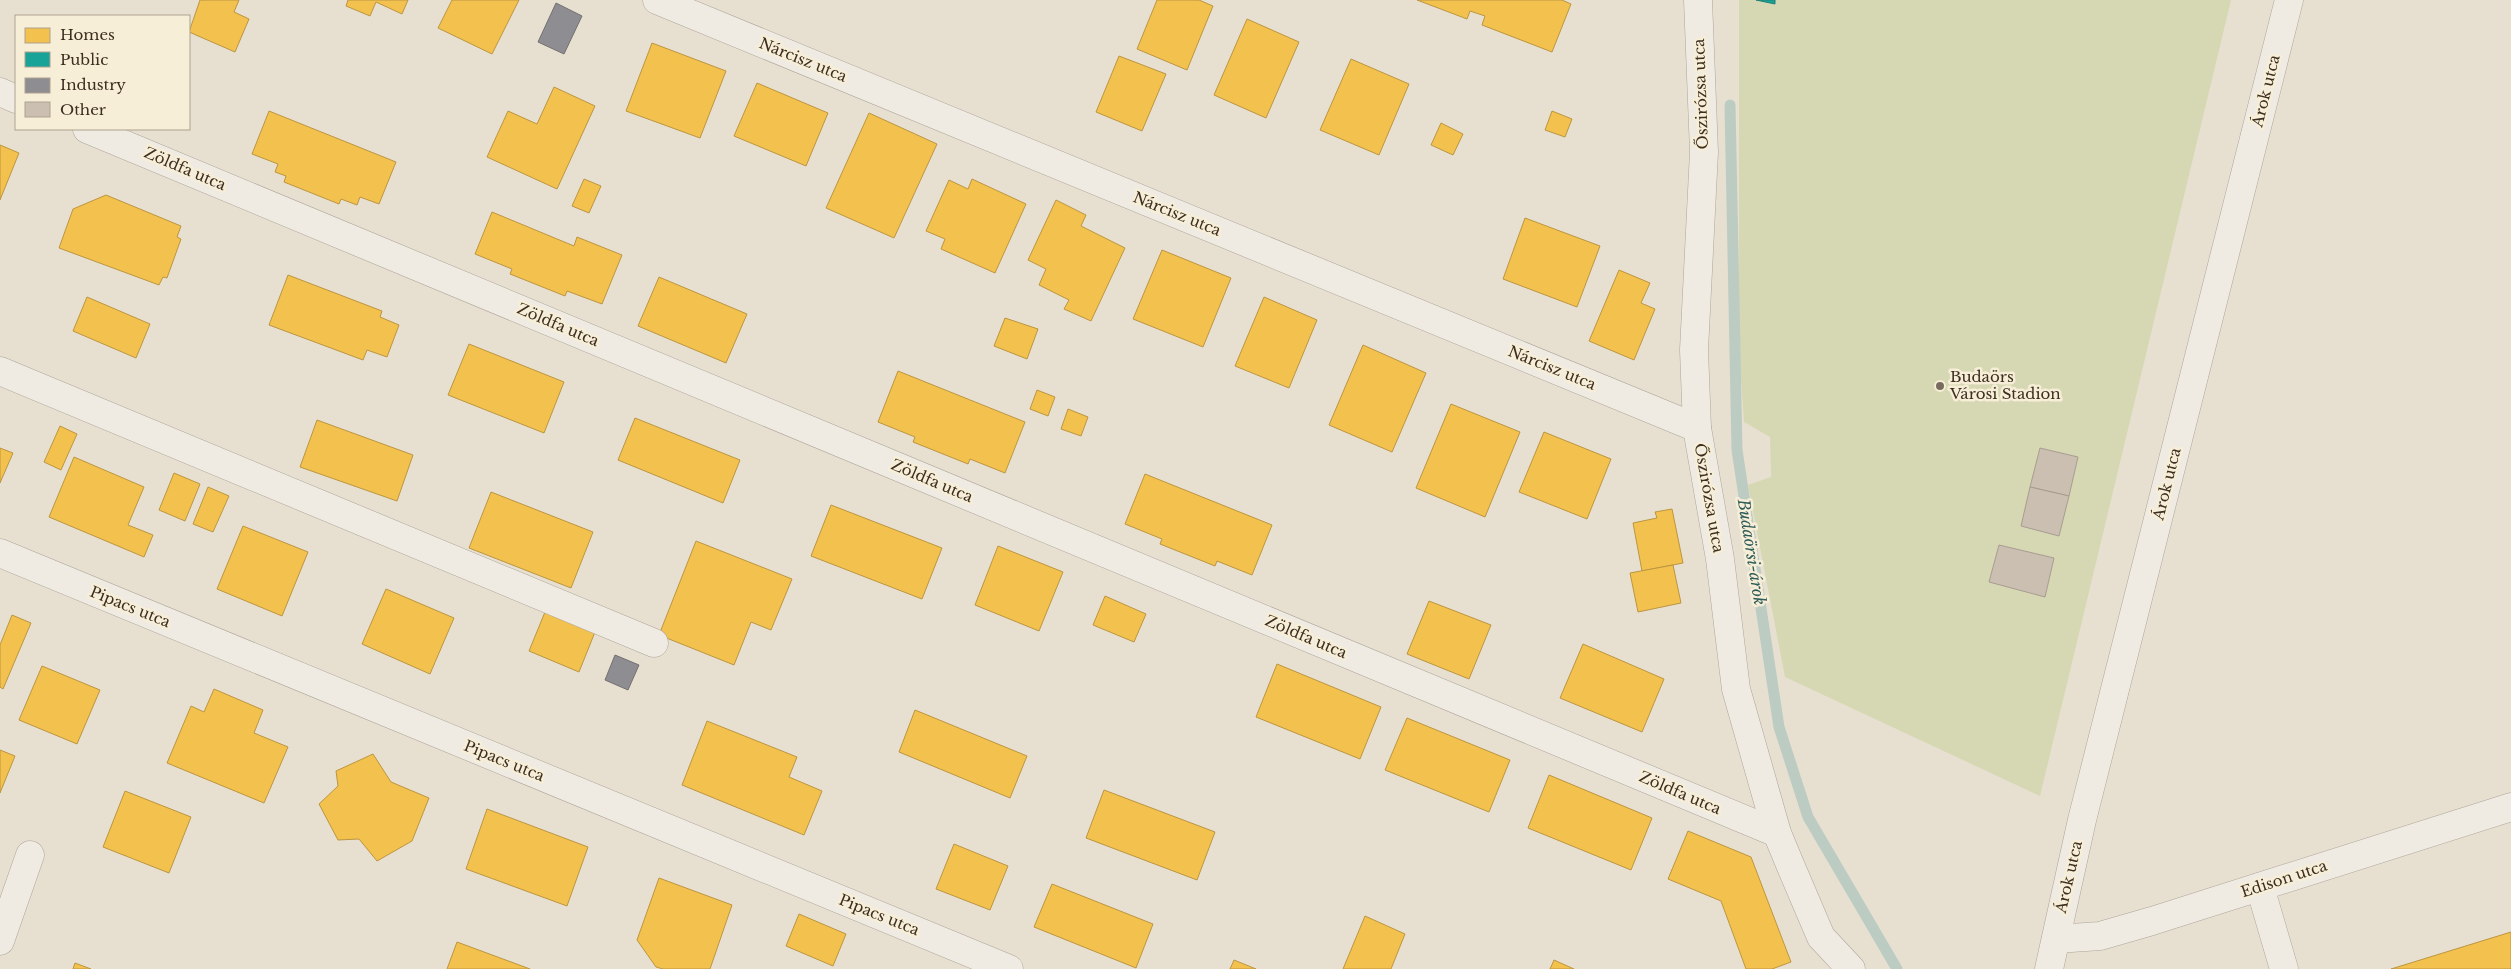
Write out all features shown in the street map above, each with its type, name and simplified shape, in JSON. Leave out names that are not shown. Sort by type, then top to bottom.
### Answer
[{"type":"street","name":"Nárcisz utca","points":[[657,0],[1697,428]]},
{"type":"street","name":"Őszirózsa utca","points":[[1698,0],[1704,152],[1694,350],[1697,428],[1720,559],[1736,689],[1777,834],[1821,937],[1851,969]]},
{"type":"street","name":"Árok utca","points":[[2050,969],[2082,820],[2289,0]]},
{"type":"street","points":[[0,92],[15,99]]},
{"type":"street","name":"Zöldfa utca","points":[[89,130],[1777,834]]},
{"type":"street","points":[[0,371],[654,642]]},
{"type":"street","name":"Pipacs utca","points":[[0,553],[1009,969]]},
{"type":"street","name":"Edison utca","points":[[2056,939],[2100,936],[2511,807]]},
{"type":"street","points":[[0,941],[30,855]]},
{"type":"street","points":[[2260,887],[2284,969]]},
{"type":"green space","name":"Budaörs Városi Stadion","points":[[1739,0],[2231,0],[2040,796],[1785,677],[1748,485],[1771,477],[1770,437],[1744,422],[1739,350]]},
{"type":"building: Homes","points":[[200,0],[239,0],[234,12],[249,19],[235,52],[190,32]]},
{"type":"building: Homes","points":[[348,0],[408,0],[402,14],[376,2],[370,16],[346,6]]},
{"type":"building: Homes","points":[[452,0],[519,0],[492,54],[438,28]]},
{"type":"building: Homes","points":[[1157,0],[1199,0],[1213,6],[1187,70],[1137,49]]},
{"type":"building: Homes","points":[[1417,0],[1562,0],[1571,4],[1552,52],[1482,25],[1485,16],[1470,11],[1467,19]]},
{"type":"building: Homes","points":[[1247,19],[1299,42],[1266,118],[1214,95]]},
{"type":"building: Homes","points":[[652,43],[726,71],[700,138],[626,111]]},
{"type":"building: Homes","points":[[1119,56],[1166,74],[1142,131],[1096,112]]},
{"type":"building: Homes","points":[[1351,59],[1409,84],[1379,155],[1320,130]]},
{"type":"building: Homes","points":[[757,83],[828,113],[806,166],[734,136]]},
{"type":"building: Homes","points":[[554,87],[595,106],[557,189],[487,157],[508,111],[537,124]]},
{"type":"building: Homes","points":[[269,111],[396,162],[379,204],[360,197],[357,205],[341,199],[339,204],[284,182],[286,176],[275,172],[278,164],[252,154]]},
{"type":"building: Homes","points":[[1552,111],[1572,119],[1565,137],[1545,130]]},
{"type":"building: Homes","points":[[869,113],[937,144],[894,238],[826,208]]},
{"type":"building: Homes","points":[[1441,123],[1463,134],[1453,155],[1431,145]]},
{"type":"building: Homes","points":[[0,145],[19,153],[0,200]]},
{"type":"building: Homes","points":[[584,179],[601,186],[589,213],[572,206]]},
{"type":"building: Homes","points":[[972,179],[1026,204],[995,273],[941,249],[945,239],[926,231],[949,180],[968,189]]},
{"type":"building: Homes","points":[[106,195],[181,226],[177,237],[181,239],[167,278],[163,277],[159,285],[59,248],[73,209]]},
{"type":"building: Homes","points":[[1056,200],[1086,215],[1081,226],[1125,248],[1091,321],[1064,309],[1069,300],[1039,285],[1046,269],[1028,260]]},
{"type":"building: Homes","points":[[492,212],[574,246],[577,237],[622,255],[602,304],[567,291],[565,296],[510,274],[512,269],[475,254]]},
{"type":"building: Homes","points":[[1525,218],[1600,246],[1577,307],[1503,279]]},
{"type":"building: Homes","points":[[1162,250],[1231,278],[1203,347],[1133,319]]},
{"type":"building: Homes","points":[[1619,270],[1650,283],[1641,303],[1655,309],[1634,360],[1589,341]]},
{"type":"building: Homes","points":[[288,275],[382,311],[380,317],[399,325],[387,357],[367,350],[363,360],[269,325]]},
{"type":"building: Homes","points":[[659,277],[747,314],[726,363],[638,326]]},
{"type":"building: Homes","points":[[87,297],[150,324],[136,358],[73,331]]},
{"type":"building: Homes","points":[[1264,297],[1317,320],[1289,388],[1235,366]]},
{"type":"building: Homes","points":[[1005,318],[1038,329],[1027,359],[994,346]]},
{"type":"building: Homes","points":[[469,344],[564,382],[544,433],[448,395]]},
{"type":"building: Homes","points":[[1363,345],[1426,373],[1392,452],[1329,425]]},
{"type":"building: Homes","points":[[898,371],[1025,422],[1005,473],[970,459],[968,464],[913,442],[915,437],[878,422]]},
{"type":"building: Homes","points":[[1037,390],[1055,397],[1048,416],[1030,409]]},
{"type":"building: Homes","points":[[1451,404],[1520,432],[1485,517],[1416,488]]},
{"type":"building: Homes","points":[[1068,409],[1088,417],[1081,436],[1061,429]]},
{"type":"building: Homes","points":[[635,418],[740,460],[723,503],[618,460]]},
{"type":"building: Homes","points":[[317,420],[413,455],[397,501],[300,467]]},
{"type":"building: Homes","points":[[60,426],[77,434],[61,470],[44,462]]},
{"type":"building: Homes","points":[[1544,432],[1611,459],[1587,519],[1519,492]]},
{"type":"building: Homes","points":[[0,448],[13,453],[0,483]]},
{"type":"building: Homes","points":[[74,457],[144,487],[128,525],[153,535],[144,557],[49,517]]},
{"type":"building: Homes","points":[[174,473],[200,484],[185,521],[159,510]]},
{"type":"building: Homes","points":[[1145,474],[1272,525],[1252,575],[1217,561],[1215,566],[1160,544],[1162,539],[1125,524]]},
{"type":"building: Homes","points":[[208,487],[229,496],[213,532],[193,524]]},
{"type":"building: Homes","points":[[491,492],[593,532],[571,588],[469,548]]},
{"type":"building: Homes","points":[[831,505],[942,548],[922,599],[811,556]]},
{"type":"building: Homes","points":[[1672,509],[1683,563],[1642,571],[1633,523],[1657,518],[1655,512]]},
{"type":"building: Homes","points":[[243,526],[308,552],[282,616],[217,589]]},
{"type":"building: Homes","points":[[696,541],[792,579],[771,630],[751,622],[734,665],[659,635]]},
{"type":"building: Homes","points":[[998,546],[1063,572],[1039,631],[975,605]]},
{"type":"building: Homes","points":[[1673,565],[1681,603],[1638,612],[1630,573]]},
{"type":"building: Homes","points":[[386,589],[454,618],[430,674],[362,644]]},
{"type":"building: Homes","points":[[1105,596],[1146,614],[1134,642],[1093,625]]},
{"type":"building: Homes","points":[[1429,601],[1491,625],[1469,679],[1407,654]]},
{"type":"building: Homes","points":[[545,612],[595,632],[579,672],[529,651]]},
{"type":"building: Homes","points":[[12,615],[31,623],[3,689],[0,687],[0,645]]},
{"type":"building: Homes","points":[[1583,644],[1664,679],[1642,732],[1560,698]]},
{"type":"building: Homes","points":[[1277,664],[1381,707],[1360,759],[1256,717]]},
{"type":"building: Homes","points":[[42,666],[100,690],[77,744],[19,720]]},
{"type":"building: Homes","points":[[214,689],[263,710],[254,733],[288,747],[264,803],[167,763],[191,706],[204,712]]},
{"type":"building: Homes","points":[[915,710],[1027,756],[1010,798],[899,752]]},
{"type":"building: Homes","points":[[1407,718],[1510,760],[1489,812],[1385,770]]},
{"type":"building: Homes","points":[[707,721],[797,757],[789,777],[822,791],[804,835],[682,785]]},
{"type":"building: Homes","points":[[0,750],[15,756],[0,793]]},
{"type":"building: Homes","points":[[373,754],[391,782],[429,798],[412,841],[377,861],[359,839],[338,840],[319,804],[338,786],[336,771]]},
{"type":"building: Homes","points":[[1549,775],[1652,818],[1631,870],[1528,828]]},
{"type":"building: Homes","points":[[1104,790],[1215,832],[1197,880],[1086,838]]},
{"type":"building: Homes","points":[[125,791],[191,817],[169,873],[103,847]]},
{"type":"building: Homes","points":[[487,809],[588,847],[567,906],[466,869]]},
{"type":"building: Homes","points":[[1688,831],[1751,857],[1791,962],[1772,969],[1746,969],[1721,901],[1668,879]]},
{"type":"building: Homes","points":[[954,844],[1008,866],[990,910],[936,889]]},
{"type":"building: Homes","points":[[659,878],[732,905],[710,969],[663,969],[656,967],[637,940]]},
{"type":"building: Homes","points":[[1052,884],[1153,924],[1136,968],[1034,927]]},
{"type":"building: Homes","points":[[799,914],[846,934],[833,966],[786,946]]},
{"type":"building: Homes","points":[[1365,916],[1405,934],[1391,969],[1343,969]]},
{"type":"building: Homes","points":[[2511,932],[2511,969],[2391,969]]},
{"type":"building: Homes","points":[[457,942],[530,969],[447,969]]},
{"type":"building: Homes","points":[[1234,960],[1256,969],[1230,969]]},
{"type":"building: Homes","points":[[1554,960],[1574,969],[1550,969]]},
{"type":"building: Homes","points":[[75,963],[91,969],[73,969]]},
{"type":"building: Public","points":[[1756,0],[1775,0],[1775,4]]},
{"type":"building: Industry","points":[[556,3],[582,16],[564,54],[538,42]]},
{"type":"building: Industry","points":[[615,655],[639,665],[628,690],[605,680]]},
{"type":"building: Other","points":[[2040,448],[2078,457],[2069,496],[2030,487]]},
{"type":"building: Other","points":[[2030,487],[2069,496],[2059,536],[2021,526]]},
{"type":"building: Other","points":[[1999,545],[2054,558],[2045,597],[1989,582]]},
{"type":"waterway","name":"Budaörsi-árok","points":[[1730,105],[1737,450],[1779,727],[1808,817],[1897,969]]},
{"type":"place","name":"Budaörs Városi Stadion","points":[[1940,386]]}]
